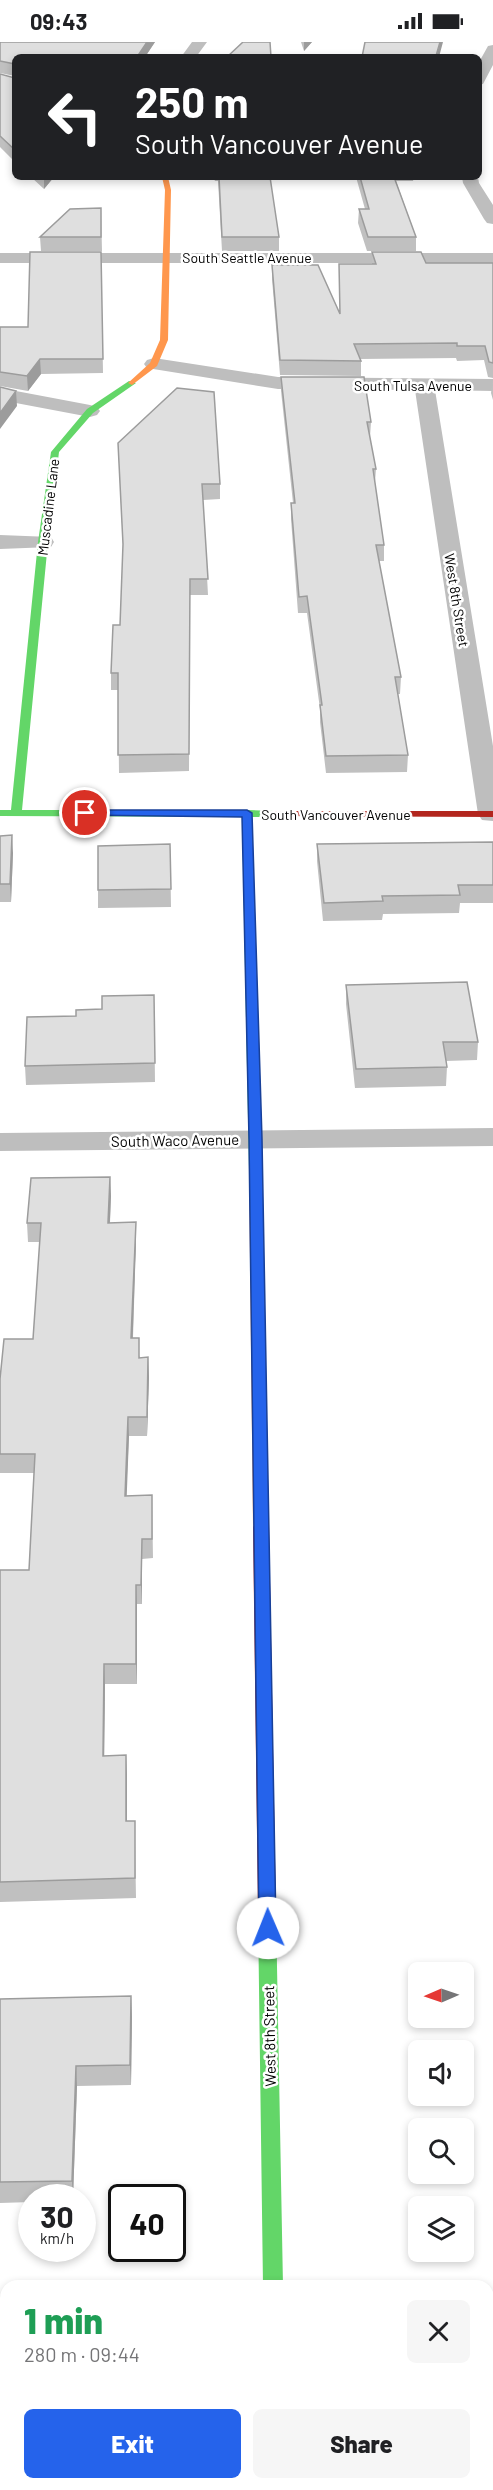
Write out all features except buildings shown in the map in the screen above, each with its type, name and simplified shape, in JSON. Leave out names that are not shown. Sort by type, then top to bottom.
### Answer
[{"type":"street","points":[[190,54],[200,42]]},
{"type":"street","points":[[482,72],[493,49]]},
{"type":"street","name":"Muscadine Lane","points":[[16,813],[43,542],[55,452],[90,411],[142,376],[154,364],[164,340],[168,190],[166,180]]},
{"type":"street","points":[[470,180],[493,219]]},
{"type":"street","name":"South Seattle Avenue","points":[[0,258],[493,258]]},
{"type":"street","name":"South Tulsa Avenue","points":[[154,364],[279,383],[493,385]]},
{"type":"street","name":"West 8th Street","points":[[424,385],[492,814]]},
{"type":"street","points":[[0,394],[90,411]]},
{"type":"street","points":[[0,542],[43,542]]},
{"type":"street","name":"South Vancouver Avenue","points":[[0,813],[492,814]]},
{"type":"street","name":"West 8th Street","points":[[247,813],[255,1139],[273,2280]]},
{"type":"street","name":"South Waco Avenue","points":[[0,1142],[493,1137]]},
{"type":"traffic: fast","points":[[16,813],[43,542],[55,452],[90,411],[132,383]]},
{"type":"traffic: fast","points":[[0,813],[274,814]]},
{"type":"traffic: fast","points":[[247,813],[255,1169]]},
{"type":"traffic: fast","points":[[267,1913],[273,2280]]},
{"type":"traffic: slow","points":[[132,383],[154,364],[164,340],[168,190],[166,180]]},
{"type":"traffic: slow","points":[[255,1169],[261,1527]]},
{"type":"traffic: jam","points":[[274,814],[493,814]]},
{"type":"traffic: jam","points":[[261,1527],[267,1913]]},
{"type":"route","points":[[85,813],[247,813],[255,1139],[268,1928]]}]
